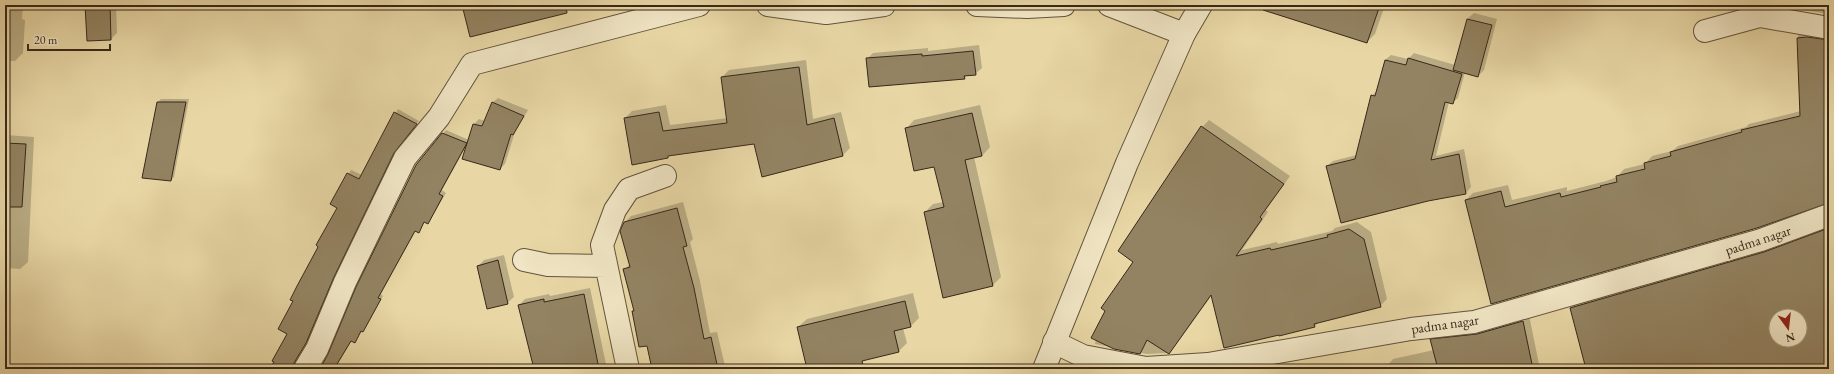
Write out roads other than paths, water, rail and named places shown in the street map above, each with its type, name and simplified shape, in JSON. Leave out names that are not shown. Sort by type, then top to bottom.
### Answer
[{"type":"street","points":[[305,369],[317,349],[345,282],[405,158],[439,117],[472,64],[700,5]]},
{"type":"street","points":[[768,5],[826,13],[884,5]]},
{"type":"street","points":[[978,5],[1027,7],[1064,5]]},
{"type":"street","points":[[1109,5],[1184,34]]},
{"type":"street","points":[[1044,369],[1127,162],[1184,34],[1201,5]]},
{"type":"street","points":[[1705,31],[1760,16],[1829,28]]},
{"type":"street","points":[[628,369],[602,245],[615,210],[629,189],[665,176]]},
{"type":"street","name":"padma nagar","points":[[1054,342],[1083,356],[1146,368],[1208,364],[1411,329],[1474,322],[1762,240],[1829,215]]},
{"type":"street","points":[[524,260],[548,265],[606,266]]}]
